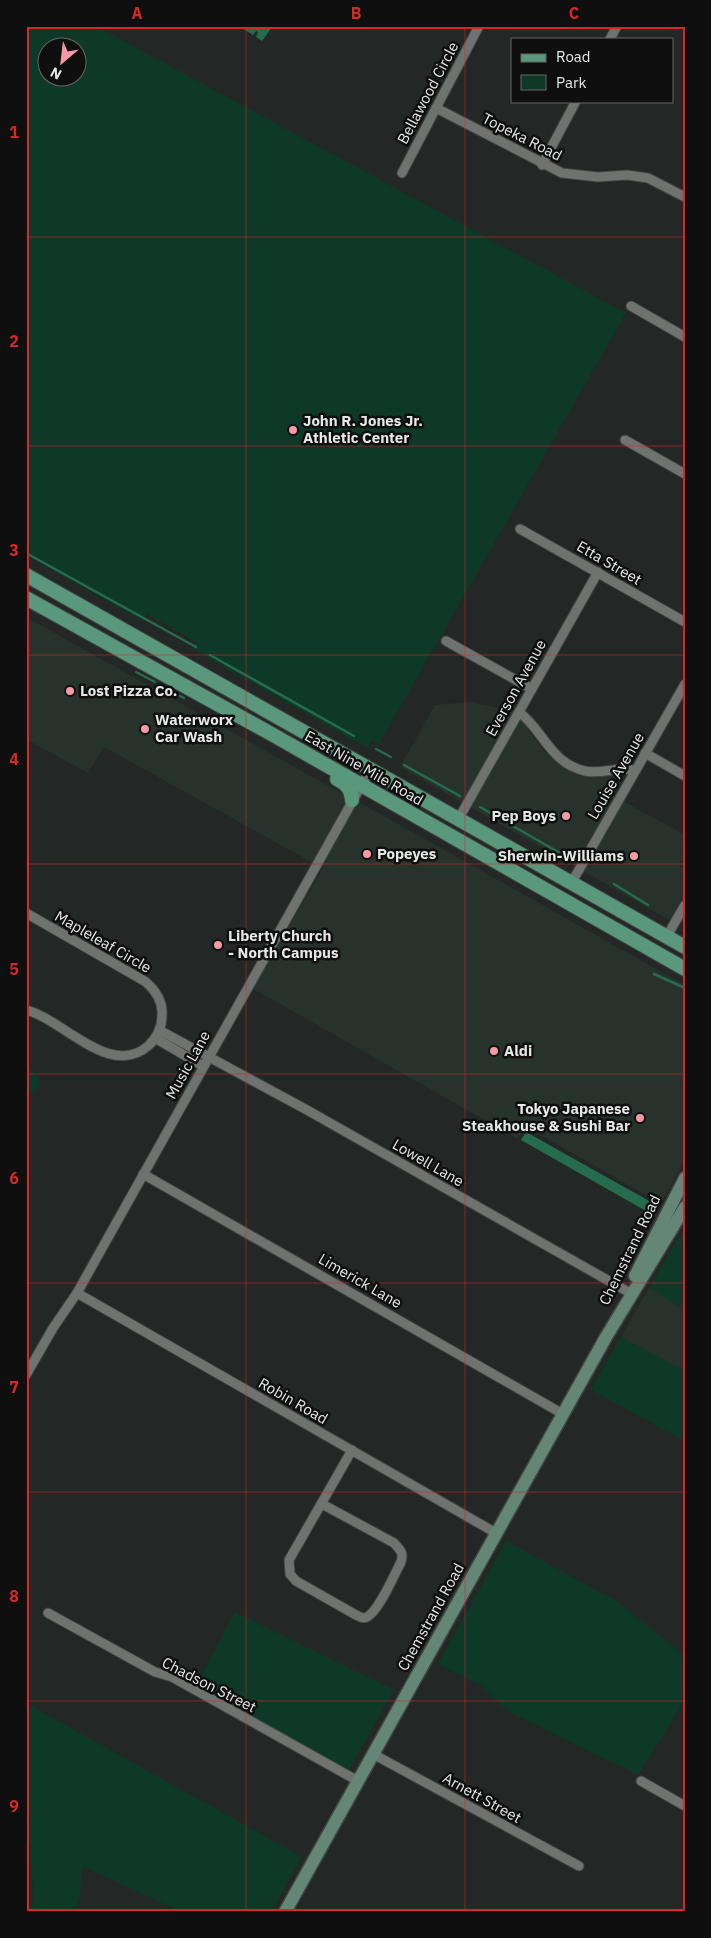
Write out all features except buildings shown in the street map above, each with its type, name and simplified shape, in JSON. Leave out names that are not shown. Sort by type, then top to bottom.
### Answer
[{"type":"main road","points":[[26,565],[42,574],[58,593]]},
{"type":"main road","name":"East Nine Mile Road","points":[[26,575],[255,702],[685,947]]},
{"type":"main road","points":[[26,582],[113,630],[133,634]]},
{"type":"main road","name":"East Nine Mile Road","points":[[26,598],[275,736],[685,969]]},
{"type":"main road","points":[[152,668],[160,660],[166,659],[206,681],[255,702]]},
{"type":"main road","points":[[275,736],[299,757],[347,784],[352,800]]},
{"type":"main road","points":[[361,785],[371,780],[382,782],[445,817],[459,818]]},
{"type":"main road","points":[[389,801],[401,815],[486,864],[491,870]]},
{"type":"main road","points":[[510,870],[533,876],[552,886],[572,882]]},
{"type":"main road","points":[[525,878],[540,894],[685,977]]},
{"type":"main road","points":[[614,929],[642,937],[685,961]]},
{"type":"street","name":"Bellawood Circle","points":[[402,172],[480,26]]},
{"type":"street","points":[[611,38],[617,26]]},
{"type":"street","points":[[542,165],[575,102]]},
{"type":"street","name":"Topeka Road","points":[[436,108],[542,165],[562,173],[578,176],[626,174],[648,178],[685,196]]},
{"type":"street","points":[[631,306],[685,336]]},
{"type":"street","points":[[625,440],[685,474]]},
{"type":"street","name":"Etta Street","points":[[520,529],[685,622]]},
{"type":"street","name":"Everson Avenue","points":[[459,818],[598,572]]},
{"type":"street","points":[[446,641],[532,689]]},
{"type":"street","name":"Louise Avenue","points":[[572,882],[685,684]]},
{"type":"street","points":[[519,712],[526,717],[555,756],[573,767],[597,772],[624,768],[635,771]]},
{"type":"street","points":[[645,753],[685,776]]},
{"type":"street","name":"Music Lane","points":[[26,1374],[53,1328],[77,1293],[371,768]]},
{"type":"street","points":[[667,936],[685,906]]},
{"type":"street","name":"Mapleleaf Circle","points":[[26,913],[146,982],[157,995],[161,1004],[162,1013],[157,1034]]},
{"type":"street","points":[[26,1010],[113,1055],[136,1053],[157,1034]]},
{"type":"street","points":[[157,1034],[209,1056]]},
{"type":"street","points":[[157,1034],[203,1066]]},
{"type":"street","name":"Lowell Lane","points":[[209,1056],[630,1293]]},
{"type":"street","name":"Limerick Lane","points":[[143,1174],[562,1414]]},
{"type":"street","name":"Chemstrand Road","points":[[284,1912],[606,1337],[630,1293],[685,1178]]},
{"type":"street","name":"Chemstrand Road","points":[[630,1293],[685,1207]]},
{"type":"street","name":"Robin Road","points":[[77,1293],[496,1533]]},
{"type":"street","points":[[322,1504],[394,1543],[401,1550],[403,1555],[401,1562],[375,1610],[368,1617],[363,1618],[356,1615],[296,1581],[290,1574],[289,1560],[352,1450]]},
{"type":"street","name":"Chadson Street","points":[[48,1613],[155,1672],[172,1678],[358,1781]]},
{"type":"street","name":"Arnett Street","points":[[373,1754],[579,1866]]},
{"type":"street","points":[[641,1781],[685,1806]]},
{"type":"shaded area","points":[[243,26],[272,27],[262,41],[256,37],[258,32],[256,31],[253,35],[242,28]]},
{"type":"shaded area","points":[[26,617],[350,798],[313,863],[104,747],[88,773],[26,739]]},
{"type":"shaded area","points":[[469,702],[514,711],[463,803],[400,767],[435,705]]},
{"type":"shaded area","points":[[520,719],[544,751],[561,766],[584,776],[597,777],[619,774],[608,793],[616,797],[576,867],[470,807]]},
{"type":"shaded area","points":[[357,801],[685,985],[685,1158],[655,1216],[649,1212],[654,1204],[653,1199],[528,1128],[523,1130],[518,1139],[252,988],[323,869],[320,867]]},
{"type":"shaded area","points":[[623,801],[685,835],[685,897],[671,921],[583,871]]},
{"type":"shaded area","points":[[526,1132],[651,1202],[646,1211],[521,1140]]},
{"type":"shaded area","points":[[649,1288],[685,1310],[685,1371],[621,1337]]},
{"type":"green space","name":"John R. Jones Jr. Athletic Center","points":[[26,26],[96,26],[626,313],[379,744],[372,740],[367,748],[193,649],[196,642],[147,614],[143,621],[26,555]]},
{"type":"green space","points":[[26,1062],[42,1084],[26,1097]]},
{"type":"green space","points":[[682,1232],[685,1233],[685,1310],[649,1288]]},
{"type":"green space","points":[[621,1337],[685,1371],[685,1441],[591,1390]]},
{"type":"green space","points":[[506,1541],[618,1602],[683,1654],[682,1705],[638,1775],[507,1711],[482,1686],[438,1664]]},
{"type":"green space","points":[[235,1612],[394,1690],[349,1770],[196,1685]]},
{"type":"green space","points":[[26,1703],[302,1857],[271,1912],[182,1912],[82,1866],[80,1898],[74,1912],[26,1912],[26,1908],[35,1903],[29,1851],[32,1846],[26,1842]]},
{"type":"waterway","points":[[26,553],[196,647]]},
{"type":"waterway","points":[[210,655],[354,736]]},
{"type":"waterway","points":[[136,672],[155,682]]},
{"type":"waterway","points":[[172,692],[184,698]]},
{"type":"waterway","points":[[376,749],[391,757]]},
{"type":"waterway","points":[[404,765],[460,796]]},
{"type":"waterway","points":[[480,807],[565,856]]},
{"type":"waterway","points":[[614,884],[648,905]]},
{"type":"waterway","points":[[654,974],[685,988]]},
{"type":"place","name":"John R. Jones Jr. Athletic Center","points":[[293,430]]},
{"type":"place","name":"Lost Pizza Co.","points":[[70,691]]},
{"type":"place","name":"Waterworx Car Wash","points":[[145,729]]},
{"type":"place","name":"Pep Boys","points":[[566,816]]},
{"type":"place","name":"Popeyes","points":[[367,854]]},
{"type":"place","name":"Sherwin-Williams","points":[[634,856]]},
{"type":"place","name":"Liberty Church - North Campus","points":[[218,945]]},
{"type":"place","name":"Aldi","points":[[494,1051]]},
{"type":"place","name":"Tokyo Japanese Steakhouse & Sushi Bar","points":[[640,1118]]}]
